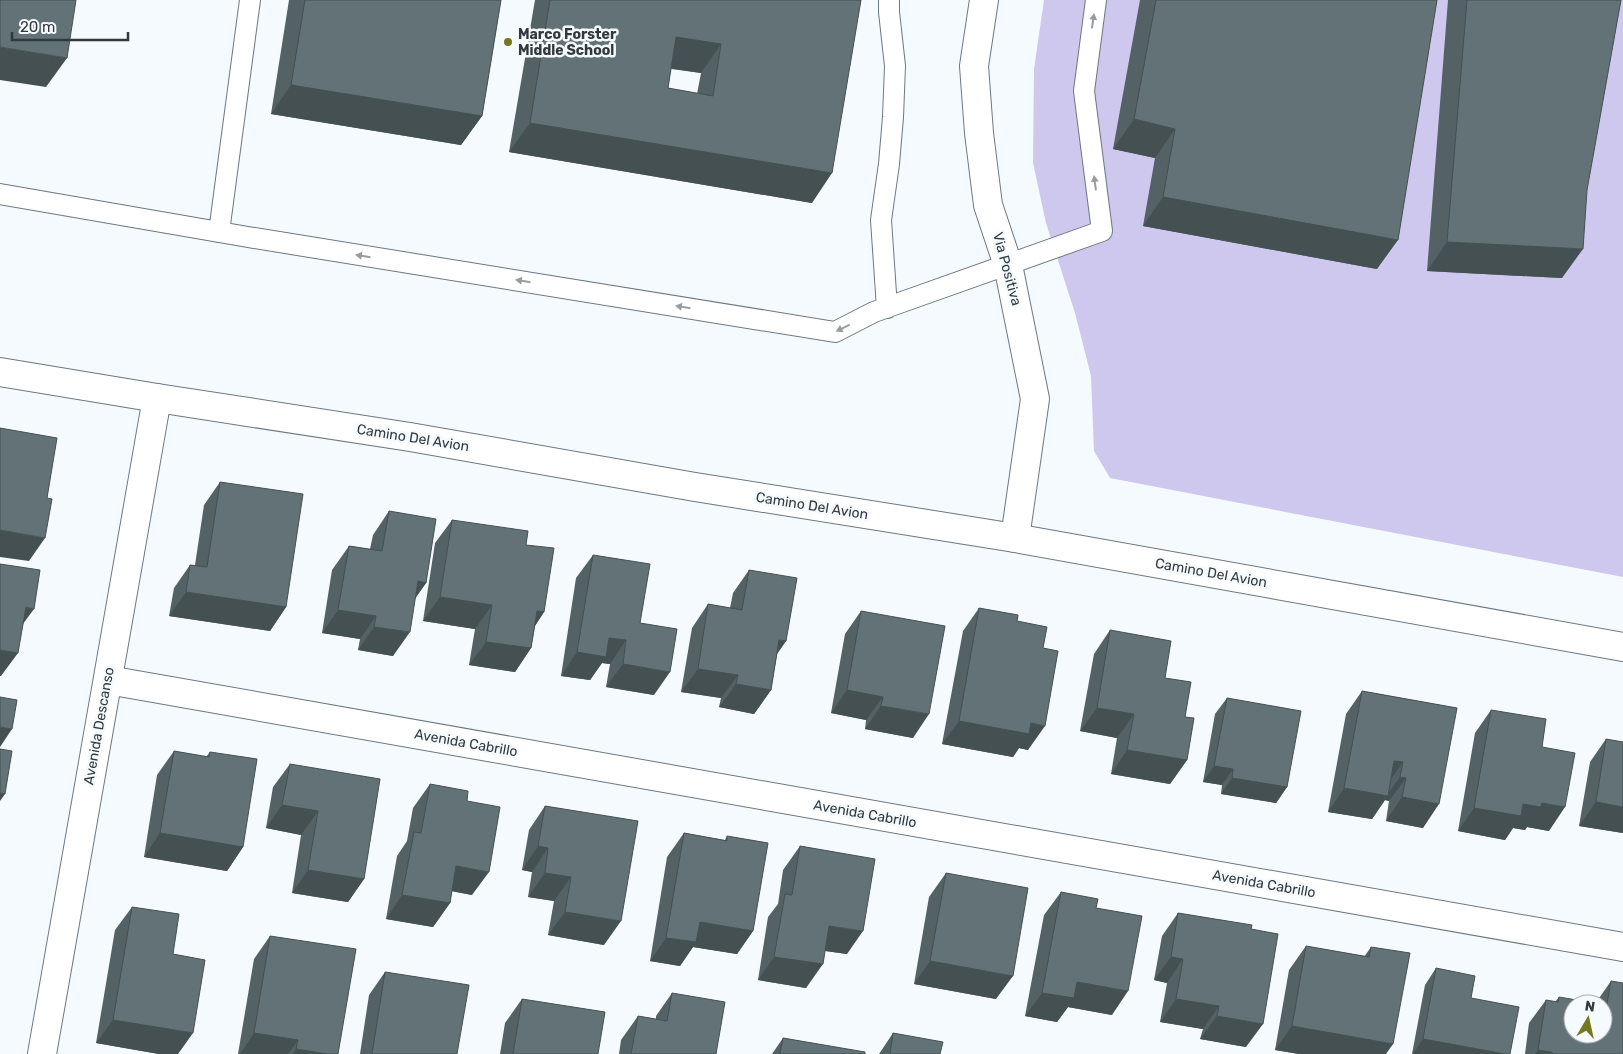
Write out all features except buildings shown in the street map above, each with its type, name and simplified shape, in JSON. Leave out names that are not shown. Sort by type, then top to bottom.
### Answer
[{"type":"street","name":"Via Positiva","points":[[984,0],[974,66],[979,133],[988,205],[1008,264],[1036,399],[1015,538]]},
{"type":"street","name":"Camino Del Avion","points":[[0,372],[410,437],[695,487],[1015,538],[1623,647]]},
{"type":"street","name":"Avenida Descanso","points":[[42,1054],[157,398]]},
{"type":"street","name":"Avenida Cabrillo","points":[[108,680],[1623,947]]},
{"type":"lane","points":[[219,232],[250,0]]},
{"type":"lane","points":[[887,308],[881,220],[889,164],[895,66],[888,12],[889,0]]},
{"type":"lane","points":[[0,194],[219,232],[835,332],[874,312],[1102,231],[1084,92],[1096,0]]},
{"type":"shaded area","points":[[1044,0],[1623,0],[1623,577],[1110,478],[1094,451],[1091,376],[1075,313],[1046,223],[1033,163],[1034,69]]},
{"type":"place","name":"Marco Forster Middle School","points":[[508,42]]}]
